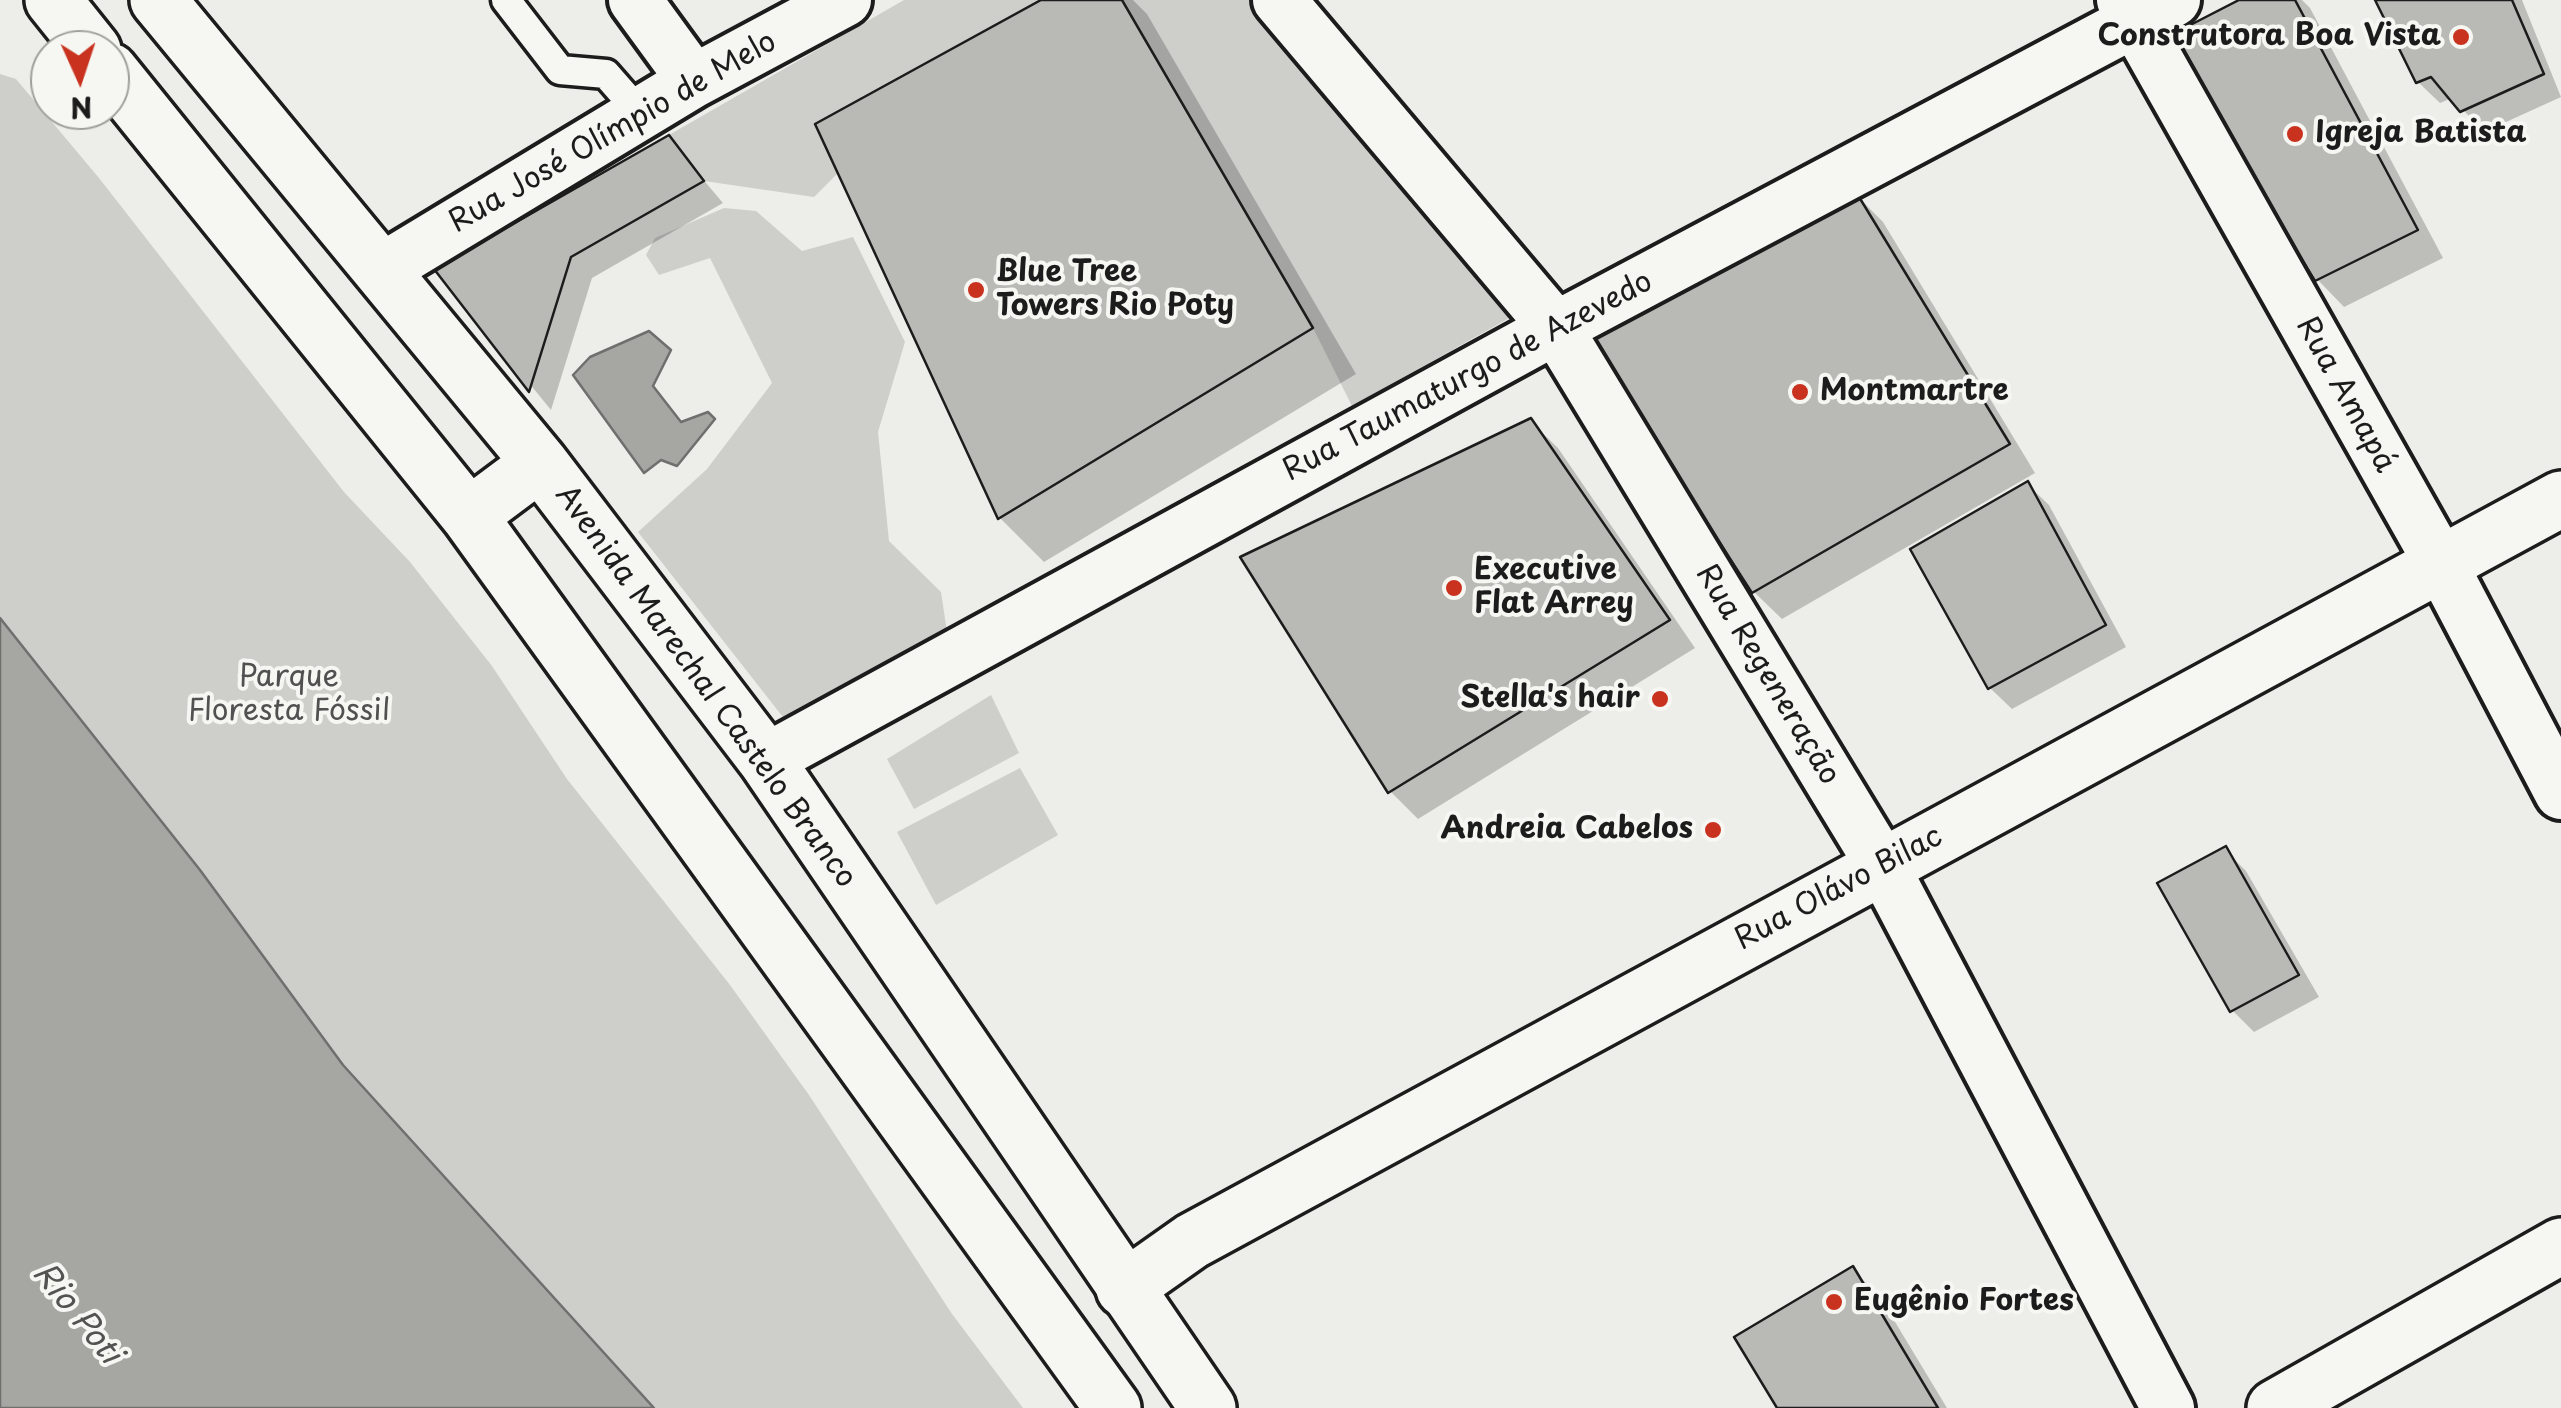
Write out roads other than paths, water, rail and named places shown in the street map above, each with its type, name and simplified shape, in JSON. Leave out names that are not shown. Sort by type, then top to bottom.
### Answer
[{"type":"main road","points":[[52,0],[77,30]]},
{"type":"main road","name":"Avenida Marechal Castelo Branco","points":[[158,0],[540,463],[766,760],[1208,1408]]},
{"type":"main road","points":[[130,96],[469,516],[1113,1408]]},
{"type":"main road","points":[[469,516],[540,463]]},
{"type":"main road","name":"Rua Olávo Bilac","points":[[1124,1289],[1192,1241],[2561,500]]},
{"type":"main road","points":[[2275,1408],[2561,1246]]},
{"type":"street","points":[[636,0],[694,82]]},
{"type":"street","name":"Rua José Olímpio de Melo","points":[[383,269],[694,82],[845,0]]},
{"type":"street","name":"Rua Regeneração","points":[[1279,0],[1556,328],[1882,865],[2168,1408]]},
{"type":"street","name":"Rua Taumaturgo de Azevedo","points":[[766,760],[2144,7]]},
{"type":"street","name":"Rua Amapá","points":[[2144,7],[2561,793]]},
{"type":"lane","points":[[506,0],[560,70],[606,74],[641,114]]},
{"type":"water","points":[[649,331],[671,350],[653,386],[681,422],[708,412],[715,419],[677,466],[661,460],[644,473],[573,375],[590,357]]},
{"type":"water","name":"Rio Poti","points":[[0,618],[200,870],[343,1065],[654,1408],[0,1408]]},
{"type":"place","name":"Construtora Boa Vista","points":[[2461,37]]},
{"type":"place","name":"Igreja Batista","points":[[2295,134]]},
{"type":"place","name":"Blue Tree Towers Rio Poty","points":[[976,290]]},
{"type":"place","name":"Montmartre","points":[[1800,392]]},
{"type":"place","name":"Executive Flat Arrey","points":[[1454,588]]},
{"type":"place","name":"Stella's hair","points":[[1660,699]]},
{"type":"place","name":"Andreia Cabelos","points":[[1713,830]]},
{"type":"place","name":"Eugênio Fortes","points":[[1834,1302]]},
{"type":"park label","name":"Parque Floresta Fóssil","points":[[289,695]]}]
